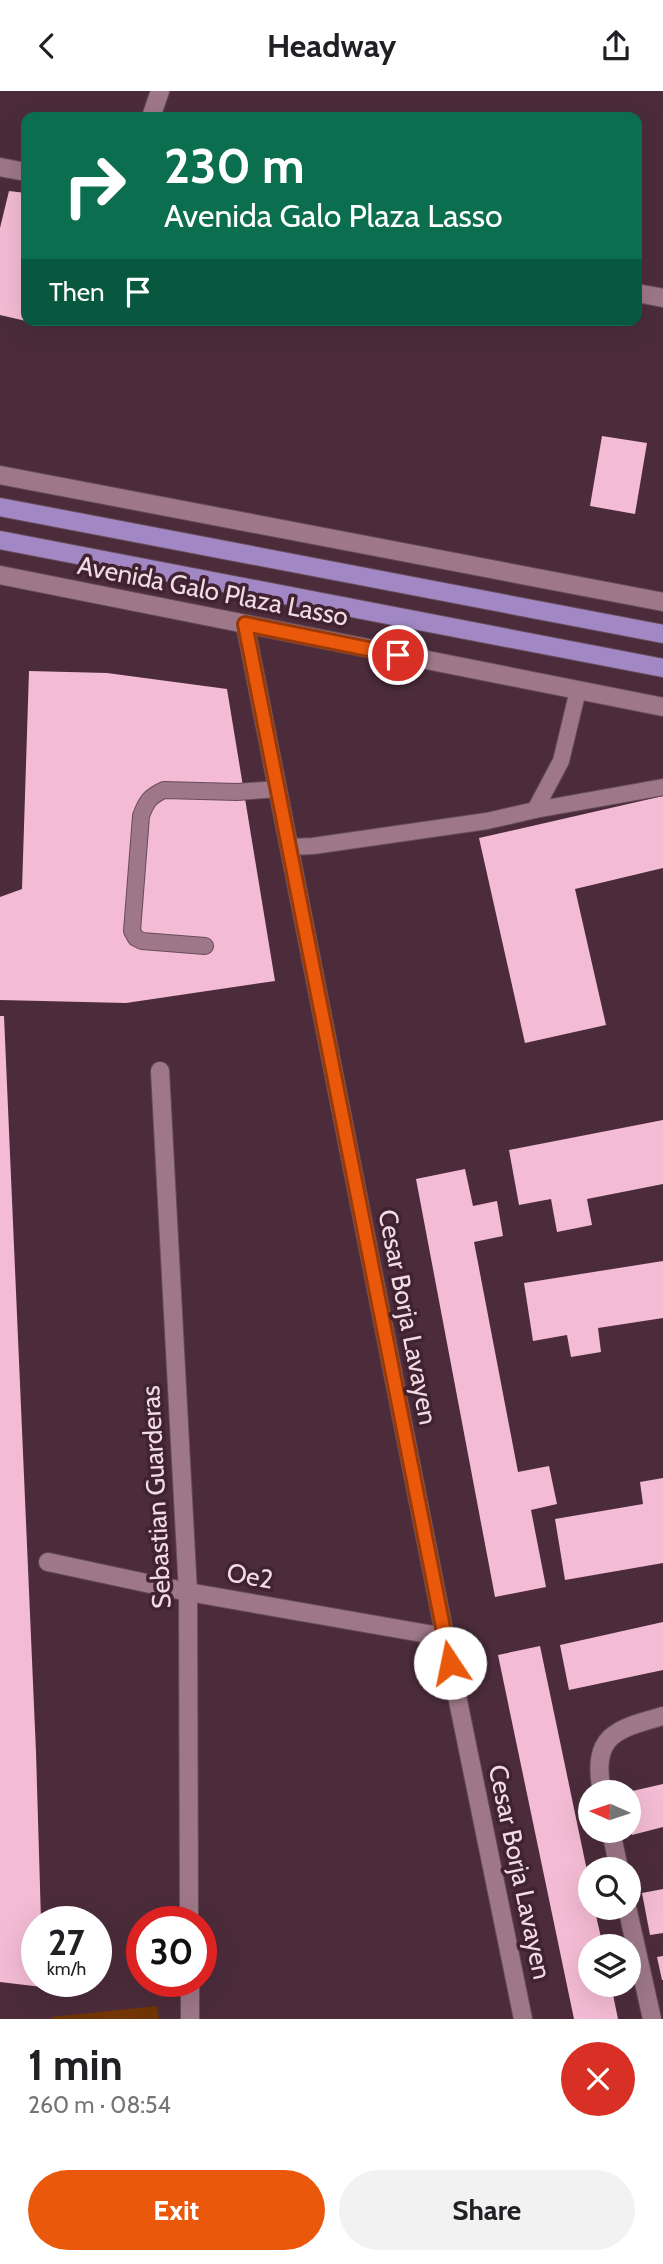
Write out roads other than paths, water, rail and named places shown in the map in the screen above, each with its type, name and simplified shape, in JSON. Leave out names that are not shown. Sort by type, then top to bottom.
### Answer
[{"type":"main road","name":"Avenida Galo Plaza Lasso","points":[[0,507],[663,634]]},
{"type":"main road","name":"Avenida Galo Plaza Lasso","points":[[0,540],[663,668]]},
{"type":"street","points":[[152,112],[160,91]]},
{"type":"street","points":[[0,167],[21,171]]},
{"type":"street","points":[[642,294],[663,298]]},
{"type":"street","points":[[0,475],[663,602]]},
{"type":"street","name":"Avenida Galo Plaza Lasso","points":[[0,575],[663,707]]},
{"type":"street","name":"Cesar Borja Lavayen","points":[[245,624],[444,1637],[523,2019]]},
{"type":"street","name":"Sebastian Guarderas","points":[[160,1071],[188,1592],[189,1906]]},
{"type":"street","name":"Oe2","points":[[48,1562],[188,1592],[444,1637]]},
{"type":"street","points":[[600,1780],[598,1767],[602,1750],[609,1738],[625,1726],[663,1716]]},
{"type":"street","points":[[630,1920],[652,2019]]},
{"type":"street","points":[[190,1997],[190,2019]]},
{"type":"lane","points":[[535,810],[561,761],[578,690]]},
{"type":"lane","points":[[289,848],[487,821],[663,787]]},
{"type":"lane","points":[[205,946],[142,941],[136,938],[132,931],[141,816],[146,801],[153,794],[164,790],[237,792],[278,789]]}]
